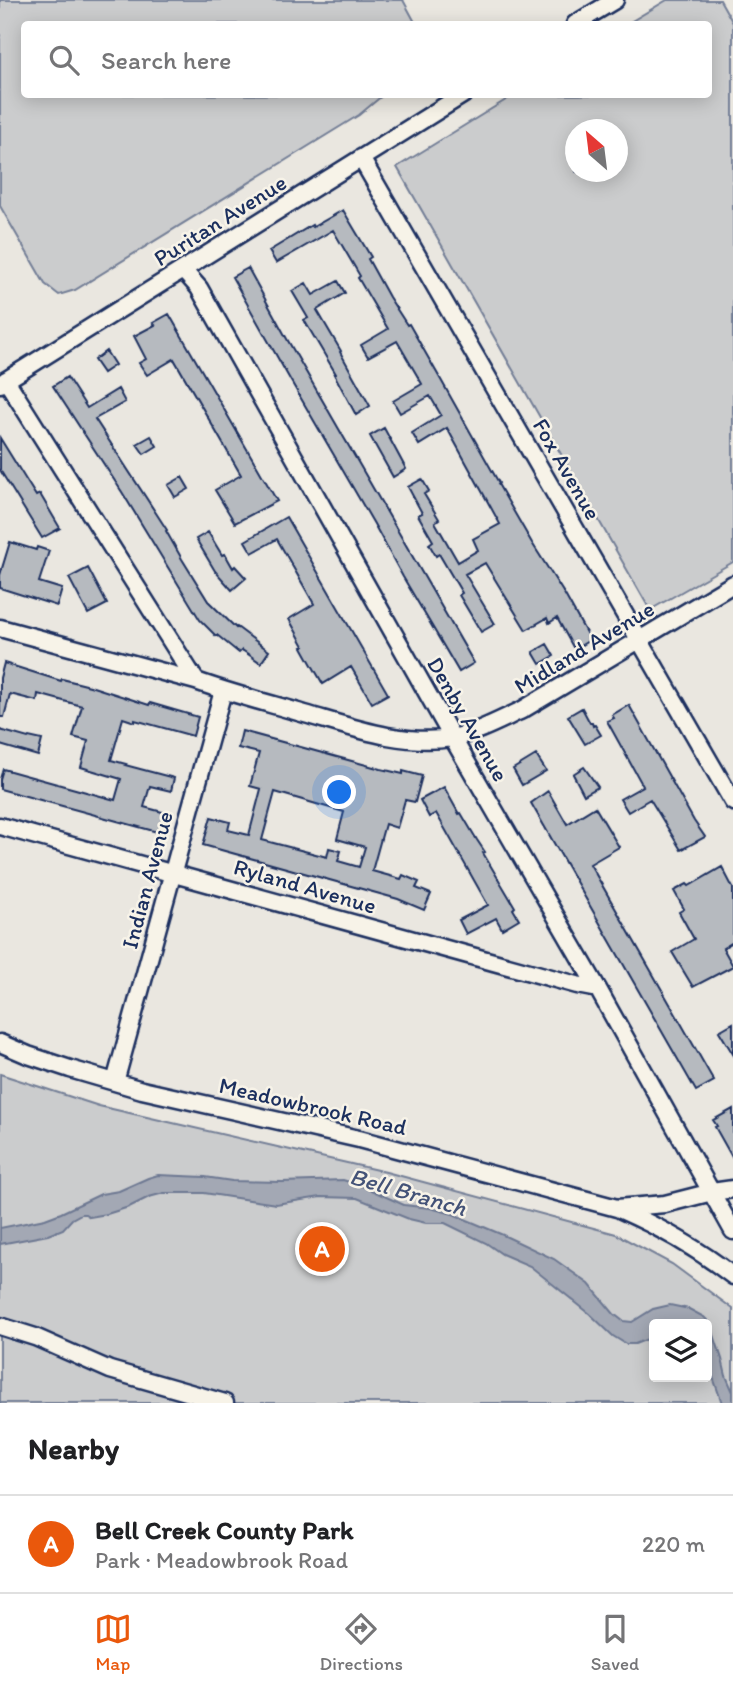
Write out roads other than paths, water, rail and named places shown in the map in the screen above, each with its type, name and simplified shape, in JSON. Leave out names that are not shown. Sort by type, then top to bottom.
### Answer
[{"type":"street","points":[[580,21],[615,0]]},
{"type":"street","name":"Puritan Avenue","points":[[3,382],[458,98]]},
{"type":"street","name":"Fox Avenue","points":[[362,158],[733,802]]},
{"type":"street","name":"Denby Avenue","points":[[183,270],[199,288],[712,1192]]},
{"type":"street","points":[[3,382],[197,681]]},
{"type":"street","name":"Midland Avenue","points":[[0,628],[382,735],[419,739],[452,737],[488,726],[522,710],[733,584]]},
{"type":"street","name":"Indian Avenue","points":[[115,1082],[223,691]]},
{"type":"street","name":"Ryland Avenue","points":[[0,826],[598,989]]},
{"type":"street","name":"Meadowbrook Road","points":[[0,1043],[28,1055],[156,1093],[359,1139],[617,1208],[695,1247],[733,1276]]},
{"type":"street","name":"Meadowbrook Road","points":[[617,1208],[665,1204],[733,1189]]},
{"type":"street","points":[[712,1192],[733,1231]]},
{"type":"street","points":[[0,1326],[35,1337],[110,1370],[225,1403]]},
{"type":"place","name":"Bell Creek County Park","points":[[322,1249]]},
{"type":"water label","name":"Bell Branch","points":[[408,1192]]}]
